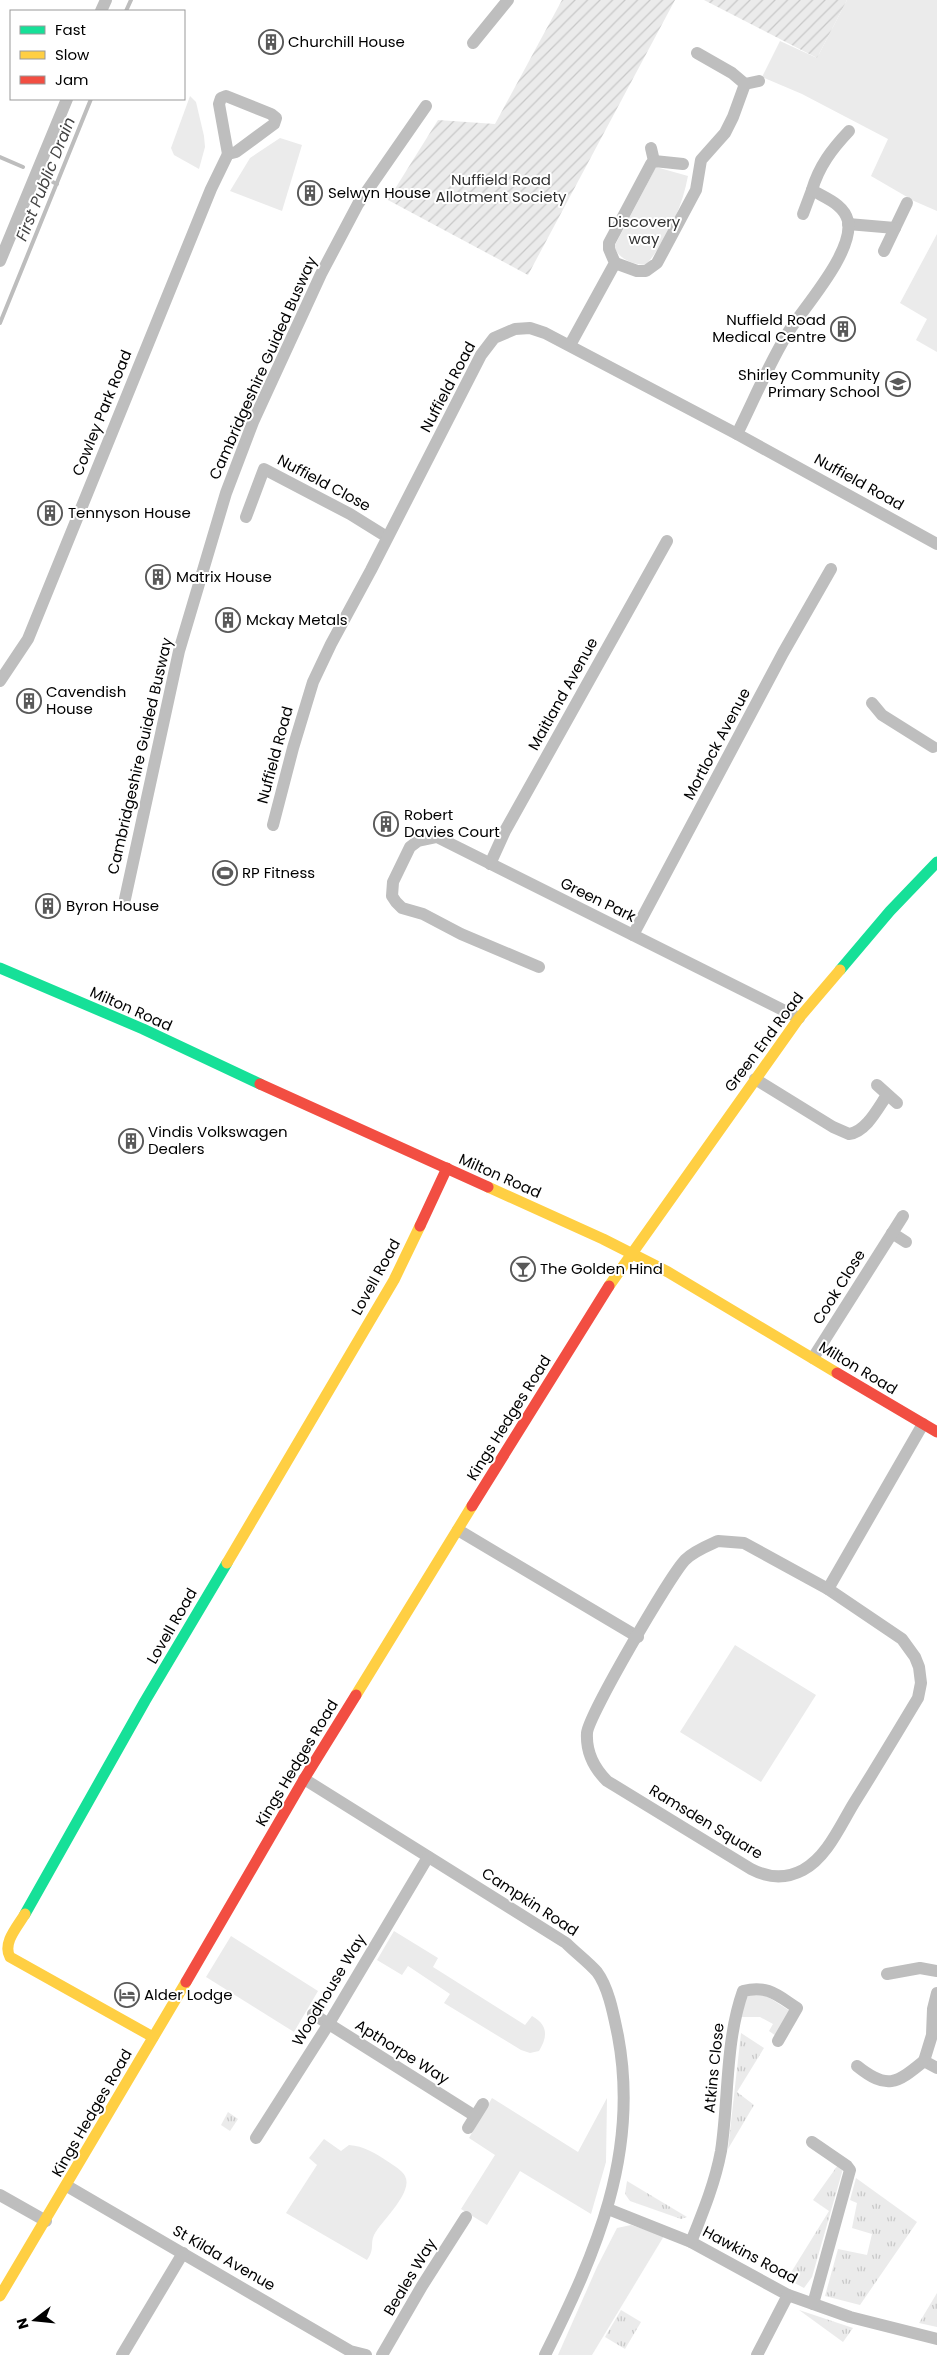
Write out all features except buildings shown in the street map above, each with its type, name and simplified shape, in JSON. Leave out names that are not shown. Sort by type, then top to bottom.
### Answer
[{"type":"street","points":[[473,43],[508,0]]},
{"type":"street","points":[[697,53],[732,73],[745,84],[759,82]]},
{"type":"street","points":[[614,263],[637,271],[646,271],[658,263],[696,190],[701,160],[725,132],[733,117],[745,84]]},
{"type":"street","points":[[226,96],[276,118],[274,124],[236,152],[228,154],[219,104],[221,98],[226,96]]},
{"type":"street","points":[[0,261],[66,100]]},
{"type":"street","name":"Cambridgeshire Guided Busway","points":[[125,899],[179,651],[226,493],[254,422],[321,274],[358,204],[426,106]]},
{"type":"street","points":[[803,214],[817,173],[825,160],[849,131]]},
{"type":"street","points":[[570,345],[614,263],[609,243],[654,161],[651,148]]},
{"type":"street","name":"Cowley Park Road","points":[[0,681],[28,639],[211,189],[228,154]]},
{"type":"street","points":[[654,161],[683,164]]},
{"type":"street","points":[[737,434],[789,332],[819,291],[837,261],[845,242],[848,224],[840,207],[812,190]]},
{"type":"street","points":[[884,251],[907,203]]},
{"type":"street","points":[[848,224],[895,228]]},
{"type":"street","name":"Nuffield Road","points":[[273,825],[313,682],[331,644],[481,355],[494,338],[515,329],[530,328],[570,345],[638,384],[737,434],[937,544]]},
{"type":"street","name":"Nuffield Close","points":[[246,517],[264,469],[350,514],[387,537]]},
{"type":"street","name":"Maitland Avenue","points":[[490,864],[505,831],[667,541]]},
{"type":"street","name":"Mortlock Avenue","points":[[634,935],[783,653],[831,569]]},
{"type":"street","points":[[872,703],[882,715],[933,747]]},
{"type":"street","name":"Green Park","points":[[539,968],[461,934],[423,914],[402,908],[392,896],[393,882],[410,847],[418,841],[437,837],[799,1018]]},
{"type":"street","name":"Green End Road","points":[[631,1253],[799,1018],[890,911],[937,862]]},
{"type":"street","name":"Milton Road","points":[[0,968],[143,1029],[352,1128],[377,1136],[631,1253],[668,1272],[937,1432]]},
{"type":"street","name":"Milton Road","points":[[0,975],[33,983]]},
{"type":"street","points":[[755,1079],[833,1127],[849,1134],[857,1132],[892,1099],[877,1085]]},
{"type":"street","name":"Lovell Road","points":[[153,2037],[10,1957],[7,1952],[7,1944],[145,1701],[394,1280],[447,1168]]},
{"type":"street","name":"Cook Close","points":[[813,1358],[903,1216]]},
{"type":"street","points":[[892,1233],[906,1242]]},
{"type":"street","name":"Kings Hedges Road","points":[[0,2296],[67,2186],[304,1779],[604,1292],[631,1253]]},
{"type":"street","points":[[828,1589],[923,1424]]},
{"type":"street","points":[[458,1530],[638,1637]]},
{"type":"street","name":"Ramsden Square","points":[[718,1541],[744,1543],[828,1589],[902,1639],[915,1657],[919,1667],[921,1683],[918,1698],[826,1849],[813,1863],[790,1875],[770,1876],[752,1869],[606,1781],[598,1772],[591,1759],[588,1746],[589,1722],[685,1561],[701,1548],[718,1541]]},
{"type":"street","name":"Campkin Road","points":[[304,1779],[566,1943],[597,1973],[613,2009],[623,2062],[624,2135],[616,2179],[608,2209],[567,2309],[545,2355]]},
{"type":"street","name":"Woodhouse Way","points":[[256,2138],[328,2024],[428,1857]]},
{"type":"street","points":[[887,1974],[920,1968],[937,1972]]},
{"type":"street","name":"Atkins Close","points":[[690,2242],[708,2200],[721,2151],[729,2056],[737,2008],[743,1991],[756,1988],[772,1991],[797,2008],[778,2040]]},
{"type":"street","points":[[857,2066],[870,2077],[880,2082],[893,2082],[903,2078],[924,2061],[932,2035],[933,2009],[937,1993]]},
{"type":"street","name":"Apthorpe Way","points":[[313,2014],[475,2116]]},
{"type":"street","points":[[924,2061],[937,2068]]},
{"type":"street","points":[[468,2128],[483,2104]]},
{"type":"street","points":[[812,2142],[848,2166],[850,2170],[813,2304]]},
{"type":"street","name":"St Kilda Avenue","points":[[67,2186],[349,2353],[366,2355]]},
{"type":"street","points":[[0,2195],[46,2220]]},
{"type":"street","name":"Hawkins Road","points":[[608,2209],[690,2242],[788,2295],[850,2317],[937,2339]]},
{"type":"street","name":"Beales Way","points":[[382,2355],[422,2286],[466,2218]]},
{"type":"street","points":[[122,2355],[183,2253]]},
{"type":"street","points":[[757,2355],[788,2295]]},
{"type":"green space","name":"Nuffield Road Allotment Society","points":[[562,0],[675,0],[528,275],[388,200],[438,120],[495,124]]},
{"type":"green space","points":[[704,0],[847,0],[817,58]]},
{"type":"green space","points":[[847,0],[937,0],[937,211],[914,201],[871,176],[888,139],[802,94],[762,77],[780,41],[817,58]]},
{"type":"green space","points":[[190,96],[196,102],[204,136],[205,147],[199,169],[174,155],[171,148]]},
{"type":"green space","points":[[280,138],[302,145],[282,211],[230,191],[250,158]]},
{"type":"green space","name":"Discovery way","points":[[656,167],[688,176],[678,212],[661,245],[646,265],[636,264],[623,258],[614,247]]},
{"type":"green space","points":[[937,234],[937,352],[916,340],[927,319],[900,303]]},
{"type":"green space","points":[[735,1645],[816,1695],[761,1782],[680,1732]]},
{"type":"green space","points":[[394,1931],[438,1958],[433,1967],[525,2025],[532,2016],[537,2019],[545,2031],[544,2040],[539,2051],[530,2053],[521,2050],[444,2003],[450,1994],[408,1966],[402,1975],[377,1960]]},
{"type":"green space","points":[[231,1936],[318,1991],[294,2032],[206,1977]]},
{"type":"green space","points":[[754,1992],[765,1995],[790,2011],[776,2036],[769,2031],[773,2024],[760,2017],[740,2017],[744,1999]]},
{"type":"green space","points":[[741,2033],[764,2048],[737,2092],[754,2105],[728,2149]]},
{"type":"green space","points":[[492,2098],[578,2152],[607,2098],[606,2162],[591,2214],[520,2171],[487,2225],[461,2209],[495,2155],[469,2138]]},
{"type":"green space","points":[[228,2112],[238,2119],[230,2131],[221,2125]]},
{"type":"green space","points":[[324,2139],[341,2151],[349,2145],[369,2150],[397,2168],[405,2176],[407,2183],[405,2190],[396,2206],[374,2235],[372,2250],[367,2260],[286,2213],[317,2165],[309,2158]]},
{"type":"green space","points":[[838,2165],[843,2169],[812,2277],[804,2288],[787,2279],[829,2211],[813,2200]]},
{"type":"green space","points":[[856,2178],[917,2222],[860,2305],[825,2296],[838,2249],[867,2255],[872,2234],[852,2228],[857,2203],[850,2200]]},
{"type":"green space","points":[[627,2181],[687,2217],[681,2219],[630,2201],[625,2194]]},
{"type":"green space","points":[[631,2225],[664,2236],[592,2355],[558,2355],[597,2267],[617,2228]]},
{"type":"green space","points":[[937,2293],[937,2327],[919,2323]]},
{"type":"green space","points":[[621,2310],[641,2322],[625,2349],[605,2337]]},
{"type":"green space","points":[[799,2310],[853,2328],[843,2342]]},
{"type":"waterway","name":"First Public Drain","points":[[126,10],[131,0]]},
{"type":"waterway","name":"First Public Drain","points":[[0,323],[91,100]]},
{"type":"waterway","name":"First Public Drain","points":[[0,157],[23,167]]},
{"type":"waterway","points":[[44,178],[57,184]]},
{"type":"traffic: fast","points":[[840,970],[890,911],[937,862]]},
{"type":"traffic: fast","points":[[0,968],[143,1029],[260,1084]]},
{"type":"traffic: fast","points":[[25,1914],[145,1701],[227,1563]]},
{"type":"traffic: slow","points":[[609,1286],[799,1018],[840,970]]},
{"type":"traffic: slow","points":[[488,1187],[603,1239],[668,1272],[837,1373]]},
{"type":"traffic: slow","points":[[227,1563],[394,1280],[420,1226]]},
{"type":"traffic: slow","points":[[356,1695],[472,1506]]},
{"type":"traffic: slow","points":[[25,1914],[9,1940],[8,1952],[10,1957],[153,2037]]},
{"type":"traffic: slow","points":[[0,2296],[186,1982]]},
{"type":"traffic: jam","points":[[260,1084],[488,1187]]},
{"type":"traffic: jam","points":[[420,1226],[447,1168]]},
{"type":"traffic: jam","points":[[472,1506],[609,1286]]},
{"type":"traffic: jam","points":[[837,1373],[937,1432]]},
{"type":"traffic: jam","points":[[186,1982],[304,1779],[356,1695]]},
{"type":"place","name":"Churchill House","points":[[271,42]]},
{"type":"place","name":"Selwyn House","points":[[310,193]]},
{"type":"place","name":"Nuffield Road Medical Centre","points":[[843,329]]},
{"type":"place","name":"Shirley Community Primary School","points":[[898,384]]},
{"type":"place","name":"Tennyson House","points":[[50,513]]},
{"type":"place","name":"Matrix House","points":[[158,577]]},
{"type":"place","name":"Mckay Metals","points":[[228,620]]},
{"type":"place","name":"Cavendish House","points":[[29,701]]},
{"type":"place","name":"Robert Davies Court","points":[[386,824]]},
{"type":"place","name":"RP Fitness","points":[[225,873]]},
{"type":"place","name":"Byron House","points":[[48,906]]},
{"type":"place","name":"Vindis Volkswagen Dealers","points":[[131,1141]]},
{"type":"place","name":"The Golden Hind","points":[[523,1269]]},
{"type":"place","name":"Alder Lodge","points":[[127,1995]]}]
